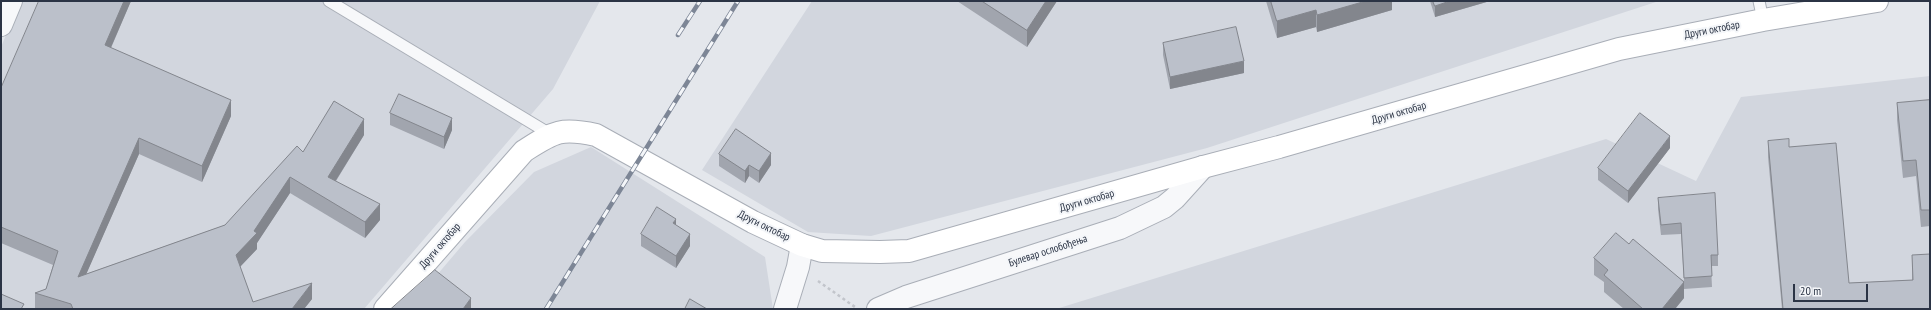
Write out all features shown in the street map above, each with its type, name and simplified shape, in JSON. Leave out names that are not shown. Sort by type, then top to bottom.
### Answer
[{"type":"main road","name":"Други октобар","points":[[385,309],[524,151],[550,134],[574,130],[596,135],[753,222],[802,245],[822,251],[909,251],[1203,167],[1286,146],[1619,49],[1761,10],[1877,1]]},
{"type":"street","name":"Булевар ослобођења","points":[[878,309],[906,297],[1120,228],[1164,207],[1175,198],[1203,167]]},
{"type":"street","points":[[785,309],[798,267],[802,245]]},
{"type":"lane","points":[[329,1],[550,134]]},
{"type":"path","points":[[798,267],[858,309]]},
{"type":"shaded area","points":[[20,1],[600,1],[553,89],[364,309],[1,309],[1,47]]},
{"type":"shaded area","points":[[812,1],[1659,1],[1207,148],[871,236],[808,232],[702,170]]},
{"type":"shaded area","points":[[1930,76],[1930,309],[1056,309],[1606,139],[1696,181],[1741,97]]},
{"type":"shaded area","points":[[591,147],[765,257],[773,309],[408,309],[465,242],[534,172]]},
{"type":"building","points":[[39,1],[124,1],[105,45],[231,100],[202,166],[139,138],[78,277],[225,225],[297,146],[303,152],[334,101],[364,119],[328,177],[380,204],[365,222],[290,177],[254,231],[257,233],[236,255],[253,302],[312,283],[292,309],[73,309],[71,304],[35,293],[46,289],[58,251],[1,227],[1,88]]},
{"type":"building","points":[[982,1],[1046,1],[1027,30]]},
{"type":"building","points":[[1271,1],[1366,1],[1317,15],[1316,10],[1277,21]]},
{"type":"building","points":[[1433,1],[1450,1],[1435,6]]},
{"type":"building","points":[[1236,27],[1244,61],[1170,77],[1163,43]]},
{"type":"building","points":[[399,94],[452,118],[444,137],[390,113]]},
{"type":"building","points":[[1930,100],[1930,210],[1921,210],[1916,160],[1903,161],[1897,103]]},
{"type":"building","points":[[1640,113],[1670,136],[1628,191],[1598,168]]},
{"type":"building","points":[[736,129],[771,153],[759,171],[749,165],[745,171],[719,154]]},
{"type":"building","points":[[1789,139],[1789,147],[1836,143],[1849,283],[1913,280],[1912,255],[1930,254],[1930,309],[1783,309],[1768,141]]},
{"type":"building","points":[[1715,193],[1718,255],[1711,255],[1712,276],[1684,278],[1681,223],[1661,225],[1658,198]]},
{"type":"building","points":[[657,207],[676,219],[673,223],[690,234],[676,256],[641,234]]},
{"type":"building","points":[[1616,233],[1629,244],[1633,239],[1684,282],[1662,309],[1643,309],[1604,275],[1608,270],[1594,258]]},
{"type":"building","points":[[435,270],[471,298],[463,309],[391,309]]},
{"type":"building","points":[[1,294],[24,304],[21,309],[1,309]]},
{"type":"building","points":[[690,299],[707,309],[685,309]]},
{"type":"railway","points":[[678,35],[700,1]]},
{"type":"railway","points":[[546,309],[738,1]]}]
